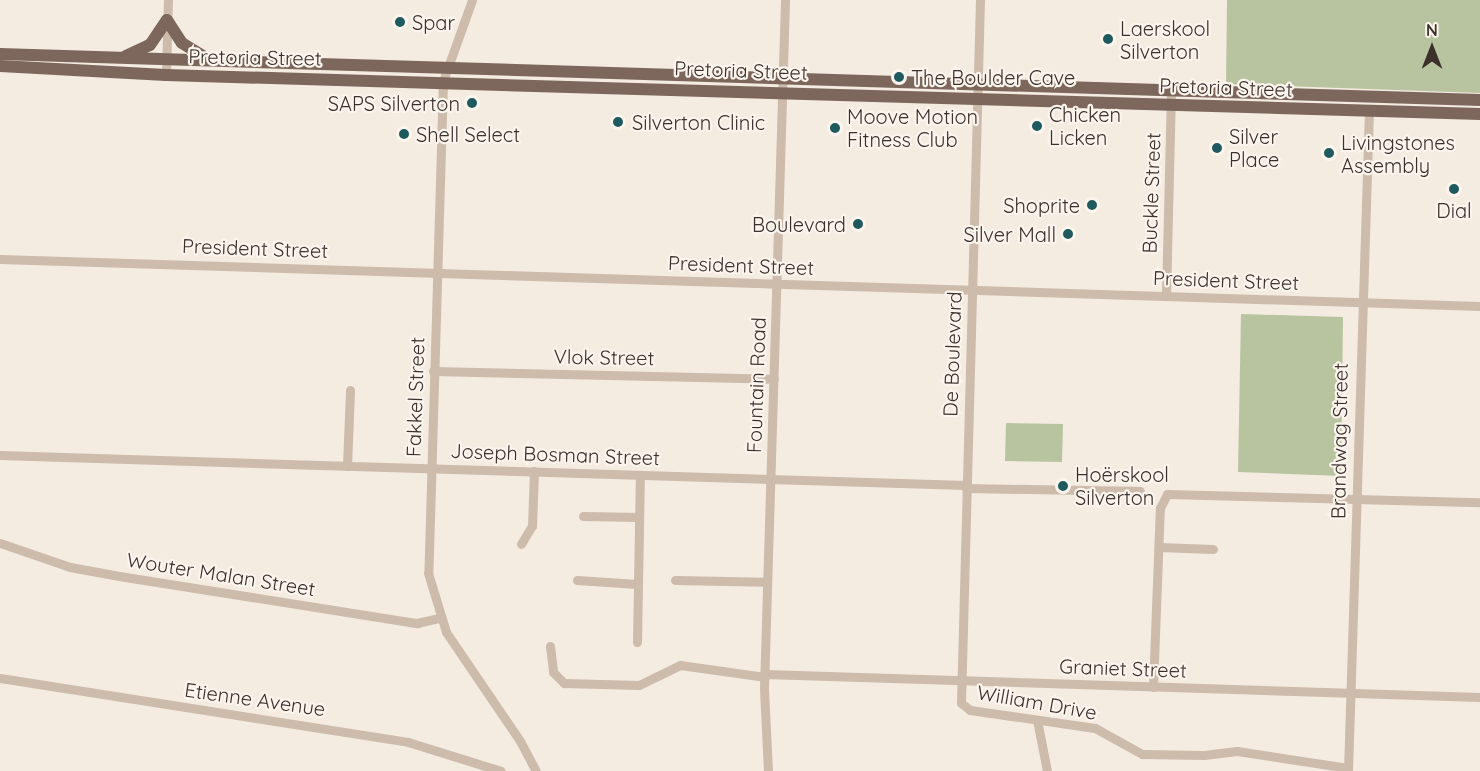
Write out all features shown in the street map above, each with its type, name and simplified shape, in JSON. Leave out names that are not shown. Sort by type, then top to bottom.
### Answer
[{"type":"main road","points":[[119,58],[150,45],[167,20],[182,43],[213,62]]},
{"type":"main road","name":"Pretoria Street","points":[[0,54],[213,62],[445,75],[977,93],[1171,105],[1480,114]]},
{"type":"main road","name":"Pretoria Street","points":[[0,66],[166,75],[445,75]]},
{"type":"main road","name":"Pretoria Street","points":[[977,93],[1171,90],[1480,100]]},
{"type":"main road","points":[[1196,91],[1209,99],[1300,103],[1310,109]]},
{"type":"street","points":[[166,75],[168,0]]},
{"type":"street","name":"Fakkel Street","points":[[472,0],[445,75],[428,573],[439,618],[453,646],[520,741],[536,771]]},
{"type":"street","name":"Fountain Road","points":[[768,771],[765,676],[785,0]]},
{"type":"street","name":"De Boulevard","points":[[964,707],[959,699],[980,0]]},
{"type":"street","name":"Buckle Street","points":[[1166,296],[1171,90]]},
{"type":"street","name":"Brandwag Street","points":[[1348,770],[1360,302],[1369,111]]},
{"type":"street","name":"President Street","points":[[0,258],[1480,306]]},
{"type":"street","name":"Vlok Street","points":[[434,371],[774,380]]},
{"type":"street","points":[[347,466],[350,390]]},
{"type":"street","name":"Joseph Bosman Street","points":[[0,455],[1140,492]]},
{"type":"street","points":[[521,544],[532,526],[534,471]]},
{"type":"street","points":[[637,642],[640,475]]},
{"type":"street","points":[[1153,687],[1160,504],[1166,495],[1183,492],[1480,502]]},
{"type":"street","points":[[583,516],[639,517]]},
{"type":"street","name":"Wouter Malan Street","points":[[0,543],[70,567],[119,576],[417,623],[439,618]]},
{"type":"street","points":[[1159,547],[1213,549]]},
{"type":"street","points":[[577,580],[637,584]]},
{"type":"street","points":[[675,580],[768,582]]},
{"type":"street","name":"Graniet Street","points":[[550,646],[553,672],[564,683],[639,685],[680,665],[765,676],[1480,697]]},
{"type":"street","name":"Etienne Avenue","points":[[0,678],[408,742],[501,771]]},
{"type":"street","name":"William Drive","points":[[964,707],[1095,728],[1142,754],[1237,751],[1348,770]]},
{"type":"street","points":[[1037,720],[1047,771]]},
{"type":"green space","points":[[1227,0],[1480,0],[1480,93],[1226,84]]},
{"type":"green space","points":[[1241,314],[1343,317],[1341,476],[1238,472]]},
{"type":"green space","points":[[1006,423],[1063,424],[1062,462],[1005,461]]},
{"type":"place","name":"Spar","points":[[400,22]]},
{"type":"place","name":"Laerskool Silverton","points":[[1108,39]]},
{"type":"place","name":"The Boulder Cave","points":[[899,77]]},
{"type":"place","name":"SAPS Silverton","points":[[472,103]]},
{"type":"place","name":"Silverton Clinic","points":[[618,122]]},
{"type":"place","name":"Chicken Licken","points":[[1037,126]]},
{"type":"place","name":"Moove Motion Fitness Club","points":[[835,128]]},
{"type":"place","name":"Shell Select","points":[[404,134]]},
{"type":"place","name":"Silver Place","points":[[1217,148]]},
{"type":"place","name":"Livingstones Assembly","points":[[1329,153]]},
{"type":"place","name":"Dial","points":[[1454,189]]},
{"type":"place","name":"Shoprite","points":[[1092,205]]},
{"type":"place","name":"Boulevard","points":[[858,224]]},
{"type":"place","name":"Silver Mall","points":[[1068,234]]},
{"type":"place","name":"Hoërskool Silverton","points":[[1063,486]]}]
